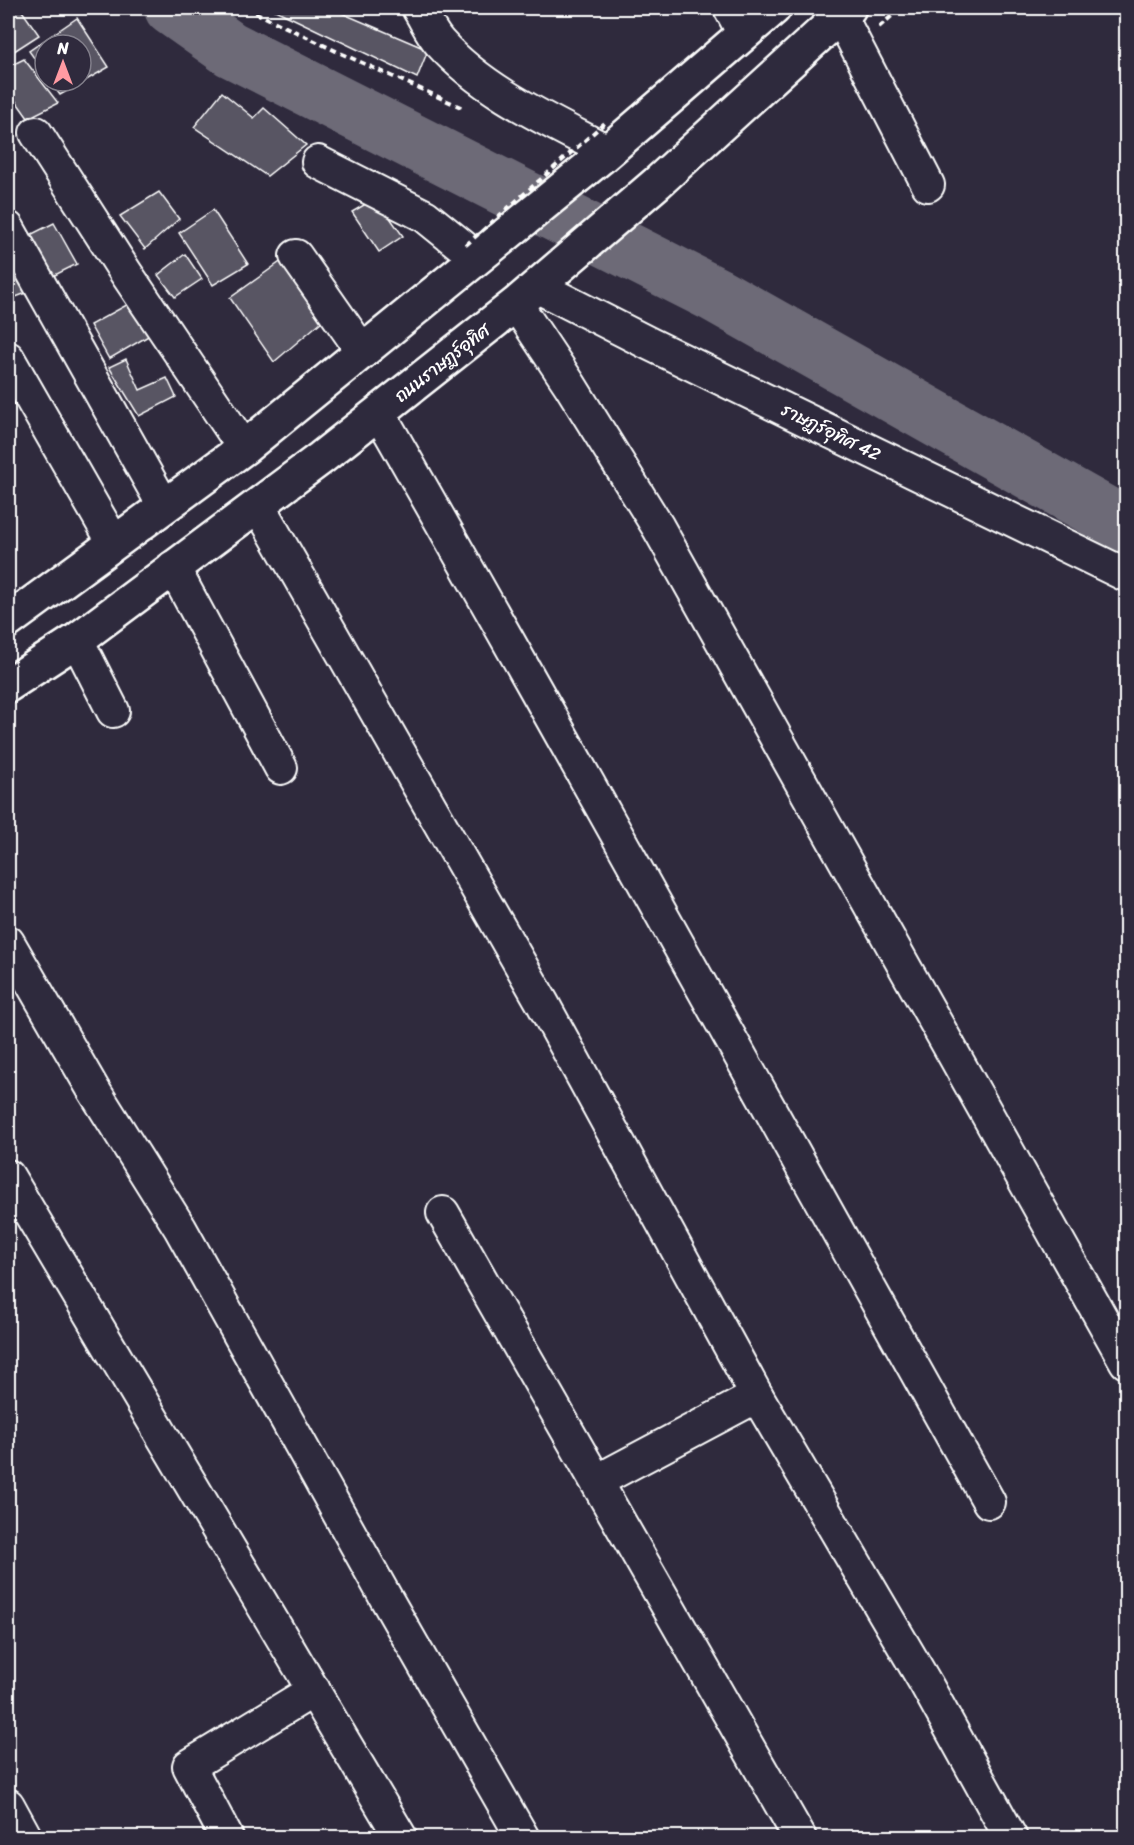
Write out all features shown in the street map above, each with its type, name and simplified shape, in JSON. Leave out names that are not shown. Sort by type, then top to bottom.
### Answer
[{"type":"main road","points":[[8,621],[244,448],[363,352],[478,250],[605,143],[737,21],[774,8]]},
{"type":"main road","name":"ถนนราษฎร์อุทิศ","points":[[8,685],[77,640],[258,505],[379,413],[536,288],[657,183],[845,11]]},
{"type":"street","points":[[418,8],[439,42],[468,69],[536,113],[605,143]]},
{"type":"street","points":[[845,11],[928,186]]},
{"type":"street","points":[[36,133],[126,273],[244,448]]},
{"type":"street","points":[[318,162],[425,216],[478,250]]},
{"type":"street","points":[[8,228],[164,506]]},
{"type":"street","points":[[296,256],[363,352]]},
{"type":"street","points":[[536,288],[658,527],[1126,1362]]},
{"type":"street","name":"ราษฎร์อุทิศ 42","points":[[536,288],[1126,575]]},
{"type":"street","points":[[8,358],[114,543]]},
{"type":"street","points":[[379,413],[583,773],[705,996],[989,1502]]},
{"type":"street","points":[[258,505],[543,1004],[757,1396],[926,1684],[1011,1838]]},
{"type":"street","points":[[173,567],[281,768]]},
{"type":"street","points":[[77,640],[113,711]]},
{"type":"street","points":[[8,942],[93,1089],[180,1228],[381,1590],[523,1838]]},
{"type":"street","points":[[8,1176],[401,1838]]},
{"type":"street","points":[[443,1213],[800,1838]]},
{"type":"street","points":[[597,1481],[757,1396]]},
{"type":"street","points":[[227,1838],[189,1766],[314,1690]]},
{"type":"street","points":[[8,1805],[26,1838]]},
{"type":"path","points":[[478,250],[605,143]]},
{"type":"building","points":[[8,8],[20,8],[38,33],[33,33],[33,39],[8,55]]},
{"type":"building","points":[[271,8],[330,8],[428,50],[417,78]]},
{"type":"building","points":[[77,18],[87,33],[55,33]]},
{"type":"building","points":[[93,42],[109,67],[93,76]]},
{"type":"building","points":[[24,59],[33,71],[33,93],[50,93],[58,103],[28,118],[8,90],[8,67]]},
{"type":"building","points":[[222,92],[254,118],[264,108],[306,145],[267,176],[194,127]]},
{"type":"building","points":[[159,192],[179,219],[145,249],[120,216]]},
{"type":"building","points":[[376,198],[403,236],[379,252],[352,212]]},
{"type":"building","points":[[213,210],[248,264],[213,285],[179,233]]},
{"type":"building","points":[[54,223],[77,264],[49,278],[26,237]]},
{"type":"building","points":[[185,254],[202,279],[175,297],[158,275]]},
{"type":"building","points":[[15,256],[34,290],[8,300],[8,259]]},
{"type":"building","points":[[283,260],[328,316],[274,362],[230,298]]},
{"type":"building","points":[[134,301],[157,331],[109,359],[90,325]]},
{"type":"building","points":[[126,359],[140,390],[167,378],[176,397],[139,416],[109,367]]},
{"type":"waterway","points":[[172,8],[230,49],[716,295],[1126,526]]}]
